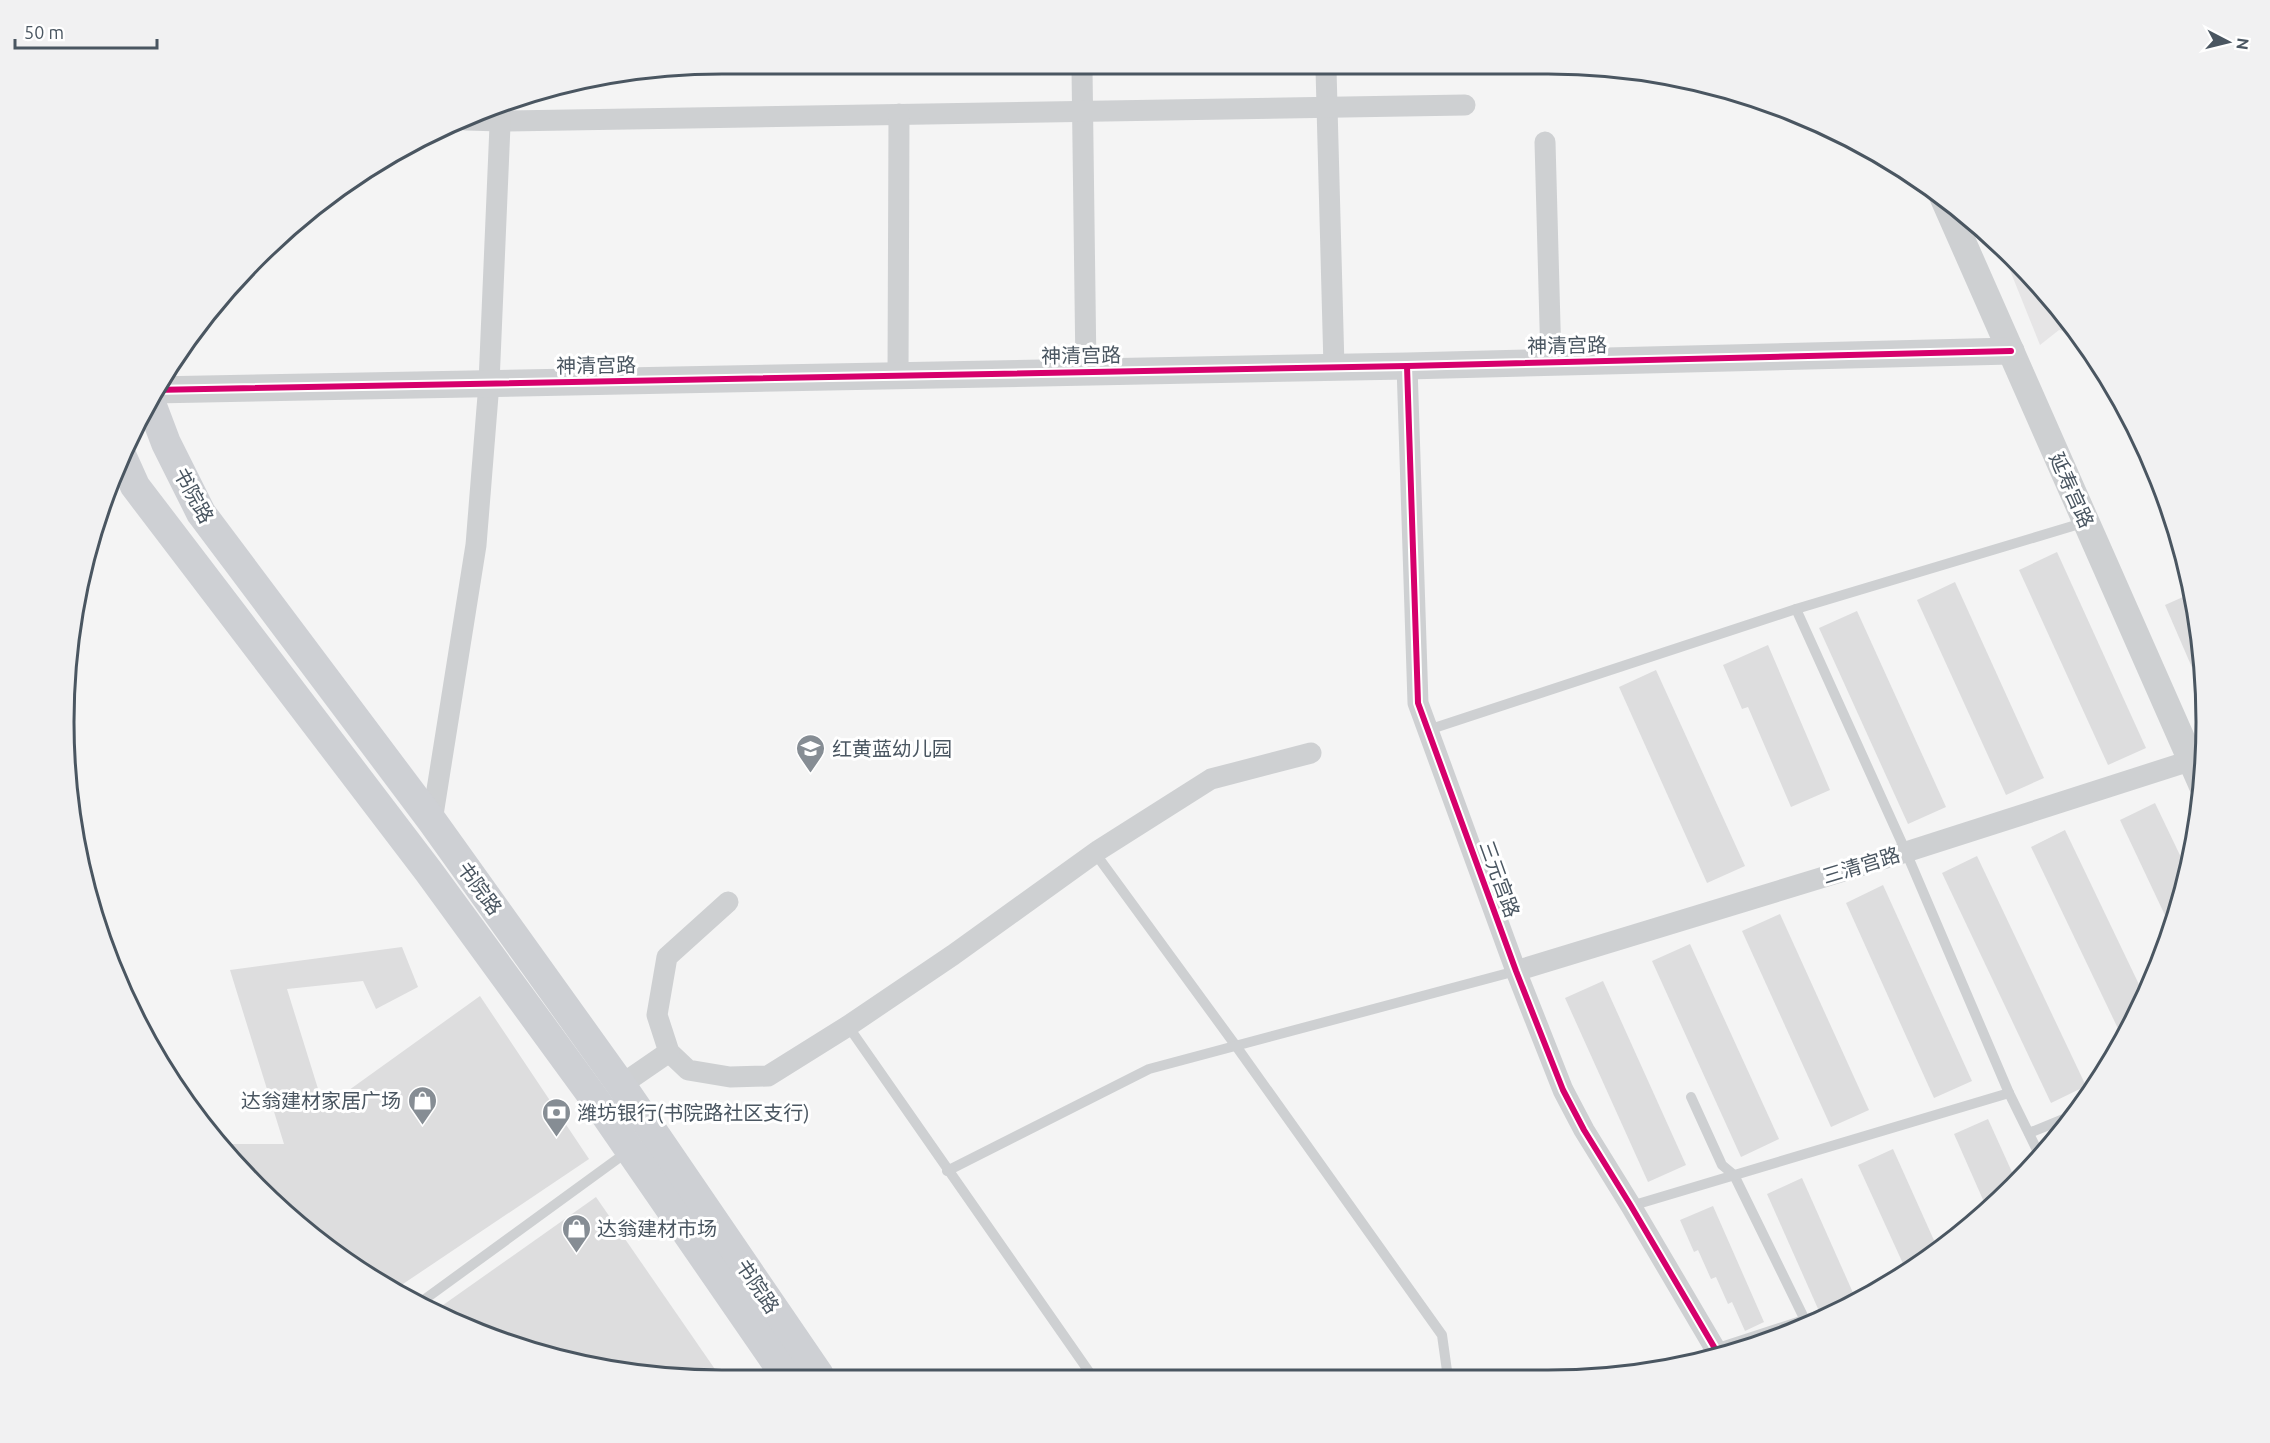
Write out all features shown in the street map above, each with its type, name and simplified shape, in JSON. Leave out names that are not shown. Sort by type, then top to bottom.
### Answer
[{"type":"main road","name":"书院路","points":[[153,410],[166,444],[201,513],[432,821],[621,1085],[816,1370]]},
{"type":"main road","name":"书院路","points":[[126,467],[135,486],[429,872],[630,1150],[781,1370]]},
{"type":"street","points":[[1082,74],[1086,372]]},
{"type":"street","points":[[1326,74],[1334,367]]},
{"type":"street","points":[[503,112],[899,114],[1465,105]]},
{"type":"street","points":[[432,821],[476,545],[489,383],[501,113]]},
{"type":"street","points":[[898,375],[899,114]]},
{"type":"street","points":[[1545,142],[1551,362]]},
{"type":"street","name":"延寿宫路","points":[[1950,213],[2086,522],[2195,752]]},
{"type":"street","name":"神清宫路","points":[[165,390],[1407,366],[2011,351]]},
{"type":"street","name":"三元宫路","points":[[1407,366],[1418,703],[1516,971],[1563,1090],[1584,1130],[1714,1348]]},
{"type":"street","points":[[728,902],[667,957],[657,1015],[669,1052],[688,1070],[730,1077],[768,1076],[848,1026],[953,955],[1095,853],[1211,779],[1311,753]]},
{"type":"street","name":"三清宫路","points":[[1516,971],[1906,852],[2195,759]]},
{"type":"street","points":[[621,1085],[669,1052]]},
{"type":"lane","points":[[1428,730],[1796,609],[2086,522]]},
{"type":"lane","points":[[1796,609],[1906,852],[2009,1093],[2036,1148]]},
{"type":"lane","points":[[1095,853],[1442,1335],[1447,1370]]},
{"type":"lane","points":[[947,1171],[1149,1069],[1516,971]]},
{"type":"lane","points":[[848,1026],[1088,1370]]},
{"type":"lane","points":[[1631,1206],[2009,1093]]},
{"type":"lane","points":[[1691,1096],[1722,1165],[1734,1176],[1803,1317]]},
{"type":"lane","points":[[2029,1133],[2060,1120]]},
{"type":"lane","points":[[426,1298],[630,1150]]},
{"type":"shaded area","points":[[2007,263],[2067,332],[2059,330],[2040,345]]},
{"type":"building","points":[[2057,552],[2146,748],[2108,765],[2019,570]]},
{"type":"building","points":[[1955,582],[2044,778],[2006,795],[1917,600]]},
{"type":"building","points":[[2184,596],[2194,673],[2165,605]]},
{"type":"building","points":[[1857,611],[1946,807],[1908,824],[1819,628]]},
{"type":"building","points":[[1768,645],[1830,790],[1791,807],[1748,707],[1742,709],[1723,665]]},
{"type":"building","points":[[1656,670],[1745,866],[1707,883],[1619,687]]},
{"type":"building","points":[[2155,803],[2181,858],[2166,917],[2120,820]]},
{"type":"building","points":[[2065,830],[2140,986],[2119,1030],[2031,847]]},
{"type":"building","points":[[1977,856],[2085,1084],[2083,1087],[2051,1103],[1942,873]]},
{"type":"building","points":[[1883,885],[1972,1081],[1934,1098],[1846,903]]},
{"type":"building","points":[[1780,914],[1869,1110],[1831,1127],[1742,931]]},
{"type":"building","points":[[1690,944],[1779,1139],[1741,1157],[1652,961]]},
{"type":"building","name":"达翁建材家居广场","points":[[402,947],[418,987],[376,1009],[363,981],[287,989],[324,1108],[480,996],[589,1159],[401,1285],[397,1283],[327,1236],[294,1209],[230,1144],[284,1144],[230,970]]},
{"type":"building","points":[[1603,981],[1686,1165],[1648,1182],[1565,998]]},
{"type":"building","points":[[1988,1119],[2013,1174],[1984,1202],[1954,1134]]},
{"type":"building","points":[[1893,1149],[1935,1242],[1903,1264],[1858,1165]]},
{"type":"building","points":[[1802,1178],[1853,1293],[1819,1310],[1767,1194]]},
{"type":"building","name":"达翁建材市场","points":[[596,1197],[715,1370],[637,1364],[595,1357],[513,1335],[442,1306]]},
{"type":"building","points":[[1713,1206],[1764,1322],[1745,1331],[1732,1302],[1728,1304],[1716,1277],[1711,1279],[1698,1250],[1694,1252],[1680,1220]]},
{"type":"cycle path","points":[[165,390],[1407,366],[2011,351]]},
{"type":"cycle path","points":[[1407,366],[1418,703],[1516,971],[1563,1090],[1584,1130],[1714,1347]]},
{"type":"place","name":"红黄蓝幼儿园","points":[[811,774]]},
{"type":"place","name":"达翁建材家居广场","points":[[422,1126]]},
{"type":"place","name":"潍坊银行(书院路社区支行)","points":[[556,1138]]},
{"type":"place","name":"达翁建材市场","points":[[576,1254]]}]
